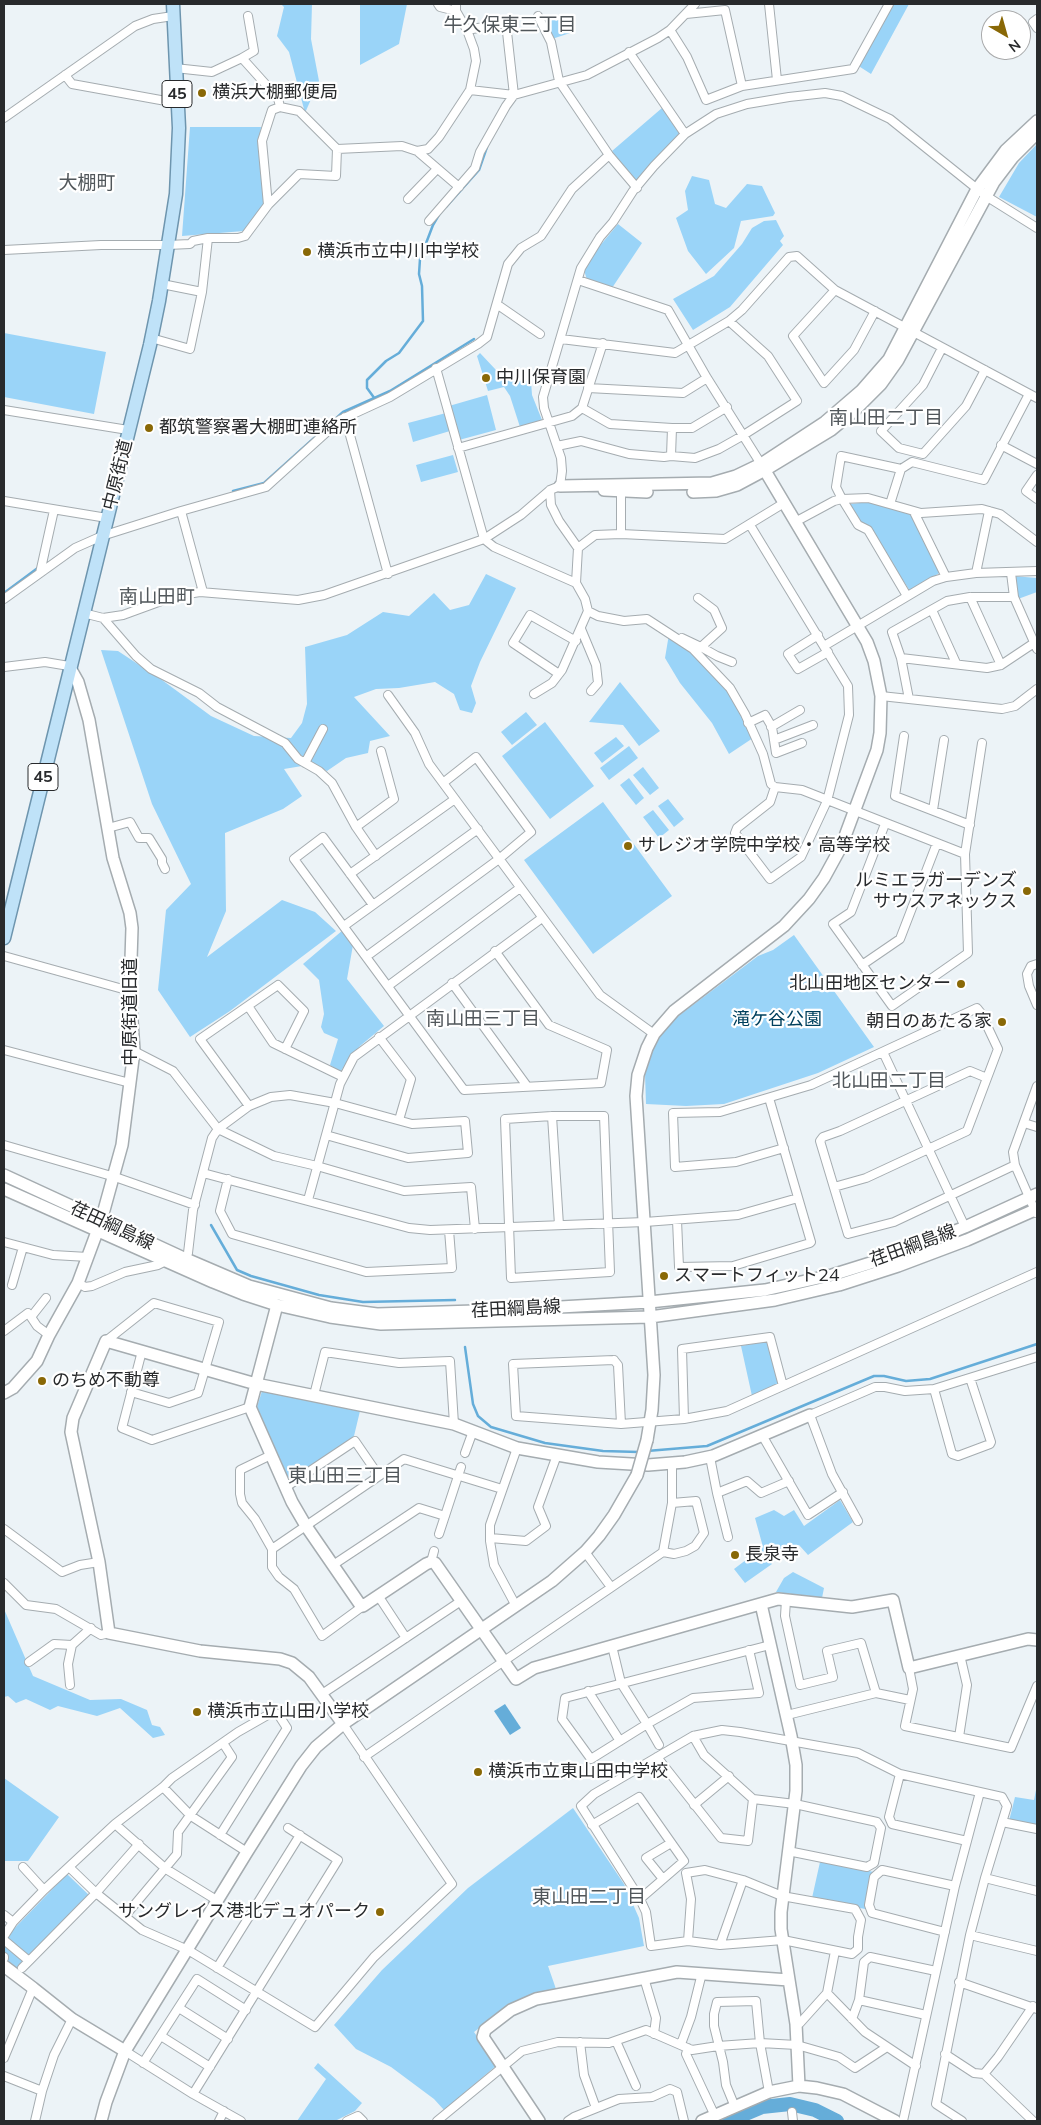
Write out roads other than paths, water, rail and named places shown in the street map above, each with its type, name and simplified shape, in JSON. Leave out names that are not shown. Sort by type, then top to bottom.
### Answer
[{"type":"main road","name":"中原街道","points":[[4,938],[151,338],[162,284],[176,194],[179,128],[173,10]]},
{"type":"street","points":[[417,151],[428,149],[439,137],[470,90],[476,61],[467,30],[456,7],[440,7],[438,4]]},
{"type":"street","points":[[470,90],[514,95],[559,81],[587,76],[670,30],[695,4]]},
{"type":"street","points":[[769,4],[777,80]]},
{"type":"street","points":[[670,30],[687,57],[706,100],[742,86],[853,69],[889,4]]},
{"type":"street","points":[[4,118],[135,26],[173,10]]},
{"type":"street","points":[[686,14],[725,10],[742,86]]},
{"type":"street","points":[[175,68],[212,72],[254,51],[248,16]]},
{"type":"street","points":[[538,16],[551,42],[559,81],[609,155],[637,188]]},
{"type":"street","points":[[1037,19],[1033,22],[1037,28]]},
{"type":"street","points":[[429,221],[475,168],[480,152],[514,95],[506,23],[467,30]]},
{"type":"street","points":[[629,52],[685,134]]},
{"type":"street","points":[[242,58],[278,98],[280,107]]},
{"type":"street","points":[[65,75],[72,84],[177,103]]},
{"type":"street","points":[[534,694],[552,683],[560,674],[588,611],[585,599],[576,583],[578,548],[559,521],[551,505],[562,471],[544,408],[543,397],[578,280],[589,253],[654,166],[685,134],[716,114],[747,104],[825,93],[855,101],[890,119],[982,193],[1037,228]]},
{"type":"street","points":[[268,205],[262,141],[272,110],[280,107],[298,111],[337,149],[402,146],[417,151],[459,187]]},
{"type":"street","points":[[555,488],[621,492],[716,491],[737,484],[825,422],[861,391],[889,359],[909,331],[1006,150],[1037,121]]},
{"type":"street","points":[[982,193],[1037,133]]},
{"type":"street","points":[[4,250],[190,244],[193,241],[208,238],[238,238],[245,236],[268,205],[299,174],[336,176],[337,149]]},
{"type":"street","points":[[4,600],[9,592],[40,574],[75,548],[102,536],[266,487],[345,417],[390,397],[487,337],[508,264],[521,248],[541,236],[572,189],[609,155]]},
{"type":"street","points":[[408,199],[437,169]]},
{"type":"street","points":[[151,338],[190,349],[202,292],[208,238]]},
{"type":"street","points":[[560,339],[675,353],[729,321],[742,310],[789,257],[797,256],[835,290],[1037,398]]},
{"type":"street","points":[[101,2121],[125,2051],[301,1766],[316,1747],[343,1724],[552,1581],[585,1552],[614,1515],[636,1476],[647,1440],[654,1375],[646,1222],[636,1096],[638,1075],[647,1048],[654,1034],[674,1012],[770,938],[796,914],[824,878],[855,812],[877,750],[880,733],[881,696],[874,661],[858,625],[707,378],[668,310],[578,280]]},
{"type":"street","points":[[162,284],[202,292]]},
{"type":"street","points":[[835,290],[793,336],[824,383],[854,350],[875,311]]},
{"type":"street","points":[[498,304],[540,334]]},
{"type":"street","points":[[556,446],[581,441],[629,454],[695,458],[719,449],[797,401],[768,356],[729,321]]},
{"type":"street","points":[[458,448],[572,416],[582,408],[603,343]]},
{"type":"street","points":[[942,348],[923,385],[881,431],[899,448],[923,454],[966,406],[985,370]]},
{"type":"street","points":[[436,368],[484,539],[494,547],[576,583]]},
{"type":"street","points":[[588,388],[683,393],[707,378]]},
{"type":"street","points":[[907,596],[868,530],[858,524],[842,499],[836,486],[841,456],[900,469],[912,462],[984,480],[1029,394]]},
{"type":"street","points":[[582,408],[610,424],[692,428],[727,408]]},
{"type":"street","points":[[4,410],[128,430]]},
{"type":"street","points":[[345,417],[388,574]]},
{"type":"street","points":[[670,456],[672,428]]},
{"type":"street","points":[[1001,445],[1037,464]]},
{"type":"street","points":[[83,613],[104,618],[123,615],[175,596],[203,592],[298,600],[324,595],[484,539],[521,515],[555,488],[712,483],[763,467]]},
{"type":"street","points":[[890,504],[900,469]]},
{"type":"street","points":[[1037,475],[1026,491],[1037,499]]},
{"type":"street","points":[[621,492],[621,534]]},
{"type":"street","points":[[796,522],[842,499],[868,498],[921,513],[989,511],[1000,514],[1037,542]]},
{"type":"street","points":[[4,501],[107,518]]},
{"type":"street","points":[[578,548],[595,535],[621,534],[726,539],[784,503]]},
{"type":"street","points":[[40,574],[54,510]]},
{"type":"street","points":[[181,511],[203,592]]},
{"type":"street","points":[[976,573],[989,511]]},
{"type":"street","points":[[914,512],[946,577]]},
{"type":"street","points":[[750,525],[848,686],[849,715],[827,801],[801,857],[770,879],[735,833],[737,828],[770,802],[775,787]]},
{"type":"street","points":[[818,635],[788,654],[798,669],[858,625],[933,581],[946,577],[976,573],[1037,571]]},
{"type":"street","points":[[901,658],[987,668],[1000,666],[1036,646],[1014,597],[1010,573]]},
{"type":"street","points":[[909,699],[901,658],[892,632],[948,601],[970,597],[1014,597]]},
{"type":"street","points":[[970,597],[1000,666]]},
{"type":"street","points":[[698,598],[714,610],[722,628],[701,647]]},
{"type":"street","points":[[932,610],[956,663]]},
{"type":"street","points":[[588,611],[598,616],[624,621],[647,619],[693,649],[730,688],[763,754],[771,784],[775,787],[802,790],[965,854]]},
{"type":"street","points":[[560,674],[513,643],[530,615],[576,641]]},
{"type":"street","points":[[104,618],[136,656],[150,669],[199,693],[217,707],[285,742],[298,759],[319,771],[332,783],[356,827],[376,856]]},
{"type":"street","points":[[581,629],[596,665],[598,683],[591,691]]},
{"type":"street","points":[[675,636],[692,641],[716,656],[732,662]]},
{"type":"street","points":[[4,667],[45,662],[70,666]]},
{"type":"street","name":"中原街道旧道","points":[[4,1394],[13,1388],[37,1361],[78,1283],[88,1257],[115,1177],[122,1145],[134,1051],[130,991],[132,928],[130,913],[113,858],[89,720],[78,682],[70,666]]},
{"type":"street","points":[[881,696],[1002,709],[1015,706],[1037,689]]},
{"type":"street","points":[[388,695],[415,733],[428,764],[600,995],[654,1034]]},
{"type":"street","points":[[771,727],[800,710]]},
{"type":"street","points":[[748,723],[765,715],[771,727],[776,753],[802,743]]},
{"type":"street","points":[[774,740],[813,725]]},
{"type":"street","points":[[305,763],[323,730]]},
{"type":"street","points":[[904,736],[895,796],[970,824]]},
{"type":"street","points":[[933,810],[944,740]]},
{"type":"street","points":[[885,824],[851,912],[834,924],[892,1006],[968,953],[965,854],[982,744]]},
{"type":"street","points":[[356,827],[394,799],[381,750]]},
{"type":"street","points":[[367,956],[499,859],[531,832],[476,757],[443,783]]},
{"type":"street","points":[[350,874],[455,799]]},
{"type":"street","points":[[108,828],[130,822],[138,838],[149,838],[162,859],[164,869]]},
{"type":"street","points":[[344,926],[478,829]]},
{"type":"street","points":[[374,904],[323,837],[294,859],[464,1090],[601,1083],[607,1050],[549,1025],[495,951]]},
{"type":"street","points":[[862,965],[900,939],[937,843]]},
{"type":"street","points":[[388,986],[520,888]]},
{"type":"street","points":[[308,1200],[343,1077],[354,1057],[542,918]]},
{"type":"street","points":[[4,956],[130,991]]},
{"type":"street","points":[[1037,964],[1031,966],[1027,974],[1029,986],[1037,1005]]},
{"type":"street","points":[[452,983],[526,1086]]},
{"type":"street","points":[[249,1106],[200,1039],[278,985],[304,1011],[285,1049]]},
{"type":"street","points":[[248,1006],[273,1043],[343,1077]]},
{"type":"street","points":[[784,1148],[736,1162],[675,1167],[673,1113],[720,1112],[811,1086],[977,1008],[998,1049],[967,1131],[866,1178],[834,1188]]},
{"type":"street","points":[[380,1037],[411,1079],[399,1120]]},
{"type":"street","points":[[4,1050],[130,1083]]},
{"type":"street","points":[[134,1051],[173,1071],[218,1129],[274,1156],[318,1166],[404,1191],[471,1187],[475,1229]]},
{"type":"street","points":[[883,1052],[965,1227]]},
{"type":"street","points":[[987,1078],[970,1071],[840,1131],[823,1136],[820,1141],[848,1234],[894,1222],[1015,1165]]},
{"type":"street","points":[[1036,1211],[1033,1196],[1015,1165],[1013,1152],[1037,1086]]},
{"type":"street","points":[[186,1260],[195,1205],[212,1138],[218,1129],[249,1106],[271,1097],[290,1095],[335,1103],[412,1124],[465,1121],[468,1153],[408,1158],[326,1135]]},
{"type":"street","points":[[677,1220],[679,1267],[732,1266],[808,1245],[811,1242],[769,1098]]},
{"type":"street","points":[[552,1116],[559,1225]]},
{"type":"street","points":[[552,1116],[604,1116],[610,1272],[512,1278],[505,1119],[552,1116]]},
{"type":"street","points":[[1024,1123],[1037,1127]]},
{"type":"street","points":[[4,1145],[115,1177],[195,1205]]},
{"type":"street","points":[[203,1173],[409,1228],[449,1230],[646,1222],[738,1215],[798,1198]]},
{"type":"street","name":"荏田綱島線","points":[[4,1175],[166,1261],[227,1288],[278,1304],[330,1317],[381,1324],[650,1317],[775,1300],[838,1285],[907,1263],[1036,1211]]},
{"type":"street","points":[[228,1179],[220,1210],[232,1234],[366,1272],[452,1268],[449,1230]]},
{"type":"street","name":"荏田綱島線","points":[[4,1189],[249,1286],[331,1308],[377,1314],[507,1310],[649,1302],[765,1290],[832,1275],[896,1255],[965,1227],[1033,1196]]},
{"type":"street","points":[[4,1242],[53,1255],[88,1257]]},
{"type":"street","points":[[12,1285],[22,1247]]},
{"type":"street","points":[[78,1283],[85,1287],[92,1286],[125,1272],[158,1265],[166,1261]]},
{"type":"street","points":[[621,1424],[618,1365],[614,1360],[513,1364],[516,1416],[621,1424],[684,1419],[727,1411],[1037,1272]]},
{"type":"street","points":[[30,1317],[46,1298]]},
{"type":"street","points":[[109,1634],[99,1562],[71,1432],[73,1418],[106,1341],[154,1303],[219,1322],[198,1393],[169,1403],[131,1392]]},
{"type":"street","points":[[278,1304],[250,1407],[286,1488],[306,1526],[359,1603],[363,1606]]},
{"type":"street","points":[[4,1331],[28,1313],[37,1326],[49,1335]]},
{"type":"street","points":[[684,1419],[682,1350],[770,1337],[783,1386]]},
{"type":"street","points":[[106,1341],[256,1384],[454,1424],[517,1448],[598,1462],[648,1465],[710,1457],[875,1388],[885,1387],[905,1391],[934,1389],[1037,1357]]},
{"type":"street","points":[[142,1351],[122,1428],[152,1440],[250,1407]]},
{"type":"street","points":[[314,1395],[325,1352],[400,1363],[450,1361],[454,1424]]},
{"type":"street","points":[[934,1389],[952,1454],[958,1456],[991,1442],[970,1378]]},
{"type":"street","points":[[810,1415],[832,1474],[858,1521]]},
{"type":"street","points":[[465,1454],[474,1431]]},
{"type":"street","points":[[762,1435],[808,1515],[843,1492]]},
{"type":"street","points":[[286,1488],[355,1441],[379,1476]]},
{"type":"street","points":[[516,1606],[494,1565],[490,1552],[490,1525],[517,1448]]},
{"type":"street","points":[[271,1455],[240,1470],[242,1503],[272,1549],[272,1567],[279,1577],[294,1588],[322,1636],[363,1606],[379,1597],[433,1556],[461,1601],[516,1679],[534,1668],[778,1599],[852,1607],[892,1600],[913,1689],[905,1726],[1011,1748],[1037,1686]]},
{"type":"street","points":[[490,1538],[526,1541],[546,1526],[538,1507],[557,1455]]},
{"type":"street","points":[[710,1457],[728,1537]]},
{"type":"street","points":[[272,1549],[404,1459],[502,1489]]},
{"type":"street","points":[[664,1552],[672,1503],[672,1463]]},
{"type":"street","points":[[439,1534],[461,1466]]},
{"type":"street","points":[[717,1493],[747,1481],[761,1493],[788,1481]]},
{"type":"street","points":[[364,1757],[664,1552],[674,1554],[696,1546],[704,1533],[696,1501],[672,1503]]},
{"type":"street","points":[[333,1566],[419,1508],[445,1516]]},
{"type":"street","points":[[4,1529],[62,1572],[80,1565],[99,1562]]},
{"type":"street","points":[[585,1552],[611,1587]]},
{"type":"street","points":[[4,1583],[26,1605],[56,1609],[102,1635],[109,1634],[200,1651],[280,1659],[292,1663],[304,1672],[322,1694],[452,1884],[374,1957],[315,2027],[188,1950],[142,1930],[96,1893],[69,1867]]},
{"type":"street","points":[[379,1597],[406,1638]]},
{"type":"street","points":[[786,1600],[785,1616],[800,1685],[833,1677],[827,1651],[861,1643],[876,1693]]},
{"type":"street","points":[[322,1694],[461,1601]]},
{"type":"street","points":[[761,1604],[792,1739],[796,1766],[795,1804],[782,1896],[783,1940],[796,2024],[799,2086]]},
{"type":"street","points":[[70,1685],[68,1664],[72,1645],[91,1628]]},
{"type":"street","points":[[909,1668],[1028,1639],[1037,1640]]},
{"type":"street","points":[[29,1662],[54,1644],[72,1645]]},
{"type":"street","points":[[749,1650],[759,1693],[693,1698],[591,1759],[562,1719],[565,1698],[588,1691],[621,1683],[749,1650],[770,1645]]},
{"type":"street","points":[[612,1646],[621,1683],[660,1744]]},
{"type":"street","points":[[959,1737],[967,1685],[960,1655]]},
{"type":"street","points":[[588,1691],[620,1741]]},
{"type":"street","points":[[787,1717],[876,1693],[910,1700]]},
{"type":"street","points":[[4,1936],[13,1922],[44,1890],[115,1824],[172,1778],[238,1732],[273,1712],[278,1714],[287,1728],[220,1835]]},
{"type":"street","points":[[688,1941],[691,1899],[686,1873],[705,1870],[743,1880],[782,1896],[856,1909],[861,1920],[858,1949],[852,1954],[783,1940],[720,1945],[688,1941],[651,1946],[646,1912],[640,1898],[581,1806],[594,1794],[693,1736],[722,1730],[792,1739],[858,1753],[900,1774],[1002,1797],[1007,1806],[970,1935],[936,2104],[962,2121]]},
{"type":"street","points":[[693,1736],[704,1755],[753,1799],[795,1804],[877,1822],[881,1828],[874,1862],[867,1868],[788,1851]]},
{"type":"street","points":[[125,1916],[177,1854],[178,1832],[232,1756],[223,1743]]},
{"type":"street","points":[[657,1757],[721,1838],[748,1841],[753,1799]]},
{"type":"street","points":[[900,1774],[889,1817],[892,1824],[967,1840]]},
{"type":"street","points":[[694,1805],[728,1776]]},
{"type":"street","points":[[163,1787],[191,1816],[247,1852]]},
{"type":"street","points":[[903,2121],[955,1886],[980,1792]]},
{"type":"street","points":[[592,1825],[639,1797],[684,1861],[640,1898]]},
{"type":"street","points":[[1002,1822],[1037,1829]]},
{"type":"street","points":[[115,1824],[166,1868],[218,1901]]},
{"type":"street","points":[[193,2094],[338,1860],[288,1828]]},
{"type":"street","points":[[217,1968],[300,1835]]},
{"type":"street","points":[[663,1879],[646,1858],[671,1843]]},
{"type":"street","points":[[22,1968],[96,1893],[139,1844]]},
{"type":"street","points":[[23,1867],[44,1890]]},
{"type":"street","points":[[946,1932],[872,1913],[869,1905],[874,1877],[882,1870],[955,1886]]},
{"type":"street","points":[[985,1878],[1037,1891]]},
{"type":"street","points":[[720,1945],[743,1880]]},
{"type":"street","points":[[4,1915],[13,1922]]},
{"type":"street","points":[[970,1935],[1037,1952]]},
{"type":"street","points":[[4,1940],[29,1961]]},
{"type":"street","points":[[796,2024],[800,2023],[827,1993],[835,1951]]},
{"type":"street","points":[[852,2019],[856,2013],[859,2000],[864,1962],[870,1957],[936,1971]]},
{"type":"street","points":[[4,1966],[72,2019],[193,2094],[241,2121]]},
{"type":"street","points":[[539,2121],[484,2041],[483,2033],[511,2010],[536,1999],[677,1972],[789,1980]]},
{"type":"street","points":[[702,1973],[684,2046],[714,2116]]},
{"type":"street","points":[[644,1978],[656,2018],[654,2034]]},
{"type":"street","points":[[143,2062],[197,1979],[246,2010]]},
{"type":"street","points":[[960,1982],[1035,2008],[984,2074]]},
{"type":"street","points":[[4,2058],[33,1988]]},
{"type":"street","points":[[827,1993],[865,2032],[916,2066]]},
{"type":"street","points":[[859,2000],[926,2015]]},
{"type":"street","points":[[735,2107],[726,2084],[723,2062],[718,2046],[714,2014],[717,2002],[756,2001],[760,2043],[769,2092]]},
{"type":"street","points":[[179,2008],[228,2039]]},
{"type":"street","points":[[35,2121],[42,2091],[54,2056],[72,2019]]},
{"type":"street","points":[[437,2121],[522,2051],[558,2042],[609,2043],[646,2030],[692,2050],[760,2043],[796,2045],[839,2057],[855,2068],[887,2047]]},
{"type":"street","points":[[161,2036],[210,2067]]},
{"type":"street","points":[[616,2041],[636,2086]]},
{"type":"street","points":[[580,2042],[584,2075],[596,2108]]},
{"type":"street","points":[[945,2054],[974,2074],[984,2074],[1033,2121]]},
{"type":"street","points":[[4,2076],[42,2091]]},
{"type":"street","points":[[702,2121],[769,2092],[799,2086],[843,2094],[895,2121]]},
{"type":"street","points":[[568,2121],[619,2099],[652,2097],[670,2089],[677,2092],[684,2121]]},
{"type":"street","points":[[219,2121],[224,2111]]},
{"type":"street","points":[[792,2112],[793,2121]]},
{"type":"street","points":[[347,2121],[358,2116],[363,2121]]},
{"type":"waterway","points":[[446,207],[479,170],[487,147]]},
{"type":"waterway","points":[[375,399],[367,388],[367,380],[386,361],[399,353],[423,321],[422,286],[419,274],[420,259],[433,225],[440,213]]},
{"type":"waterway","points":[[233,491],[264,483],[343,412],[390,391],[474,339]]},
{"type":"waterway","points":[[4,593],[39,567]]},
{"type":"waterway","points":[[211,1225],[237,1270],[251,1276],[319,1295],[363,1302],[455,1300]]},
{"type":"waterway","points":[[647,1451],[707,1446],[874,1376],[884,1376],[906,1381],[930,1379],[1037,1344]]},
{"type":"waterway","points":[[465,1347],[473,1404],[478,1416],[491,1427],[545,1443],[603,1451],[639,1452]]},
{"type":"waterway","points":[[729,2121],[762,2107],[790,2104],[815,2110],[837,2121]]},
{"type":"place","name":"横浜大棚郵便局","points":[[202,93]]},
{"type":"place","name":"横浜市立中川中学校","points":[[307,252]]},
{"type":"place","name":"中川保育園","points":[[486,378]]},
{"type":"place","name":"都筑警察署大棚町連絡所","points":[[149,428]]},
{"type":"place","name":"サレジオ学院中学校・高等学校","points":[[628,846]]},
{"type":"place","name":"ルミエラガーデンズ サウスアネックス","points":[[1027,891]]},
{"type":"place","name":"北山田地区センター","points":[[961,984]]},
{"type":"place","name":"朝日のあたる家","points":[[1002,1022]]},
{"type":"place","name":"スマートフィット24","points":[[664,1276]]},
{"type":"place","name":"のちめ不動尊","points":[[42,1381]]},
{"type":"place","name":"長泉寺","points":[[735,1555]]},
{"type":"place","name":"横浜市立山田小学校","points":[[197,1712]]},
{"type":"place","name":"横浜市立東山田中学校","points":[[478,1772]]},
{"type":"place","name":"サングレイス港北デュオパーク","points":[[380,1912]]},
{"type":"district","name":"牛久保東三丁目","points":[[510,25]]},
{"type":"district","name":"大棚町","points":[[87,183]]},
{"type":"district","name":"南山田二丁目","points":[[886,418]]},
{"type":"district","name":"南山田町","points":[[157,597]]},
{"type":"district","name":"南山田三丁目","points":[[483,1019]]},
{"type":"district","name":"北山田二丁目","points":[[889,1081]]},
{"type":"district","name":"東山田三丁目","points":[[345,1476]]},
{"type":"district","name":"東山田二丁目","points":[[589,1897]]},
{"type":"park label","name":"滝ケ谷公園","points":[[777,1020]]}]
